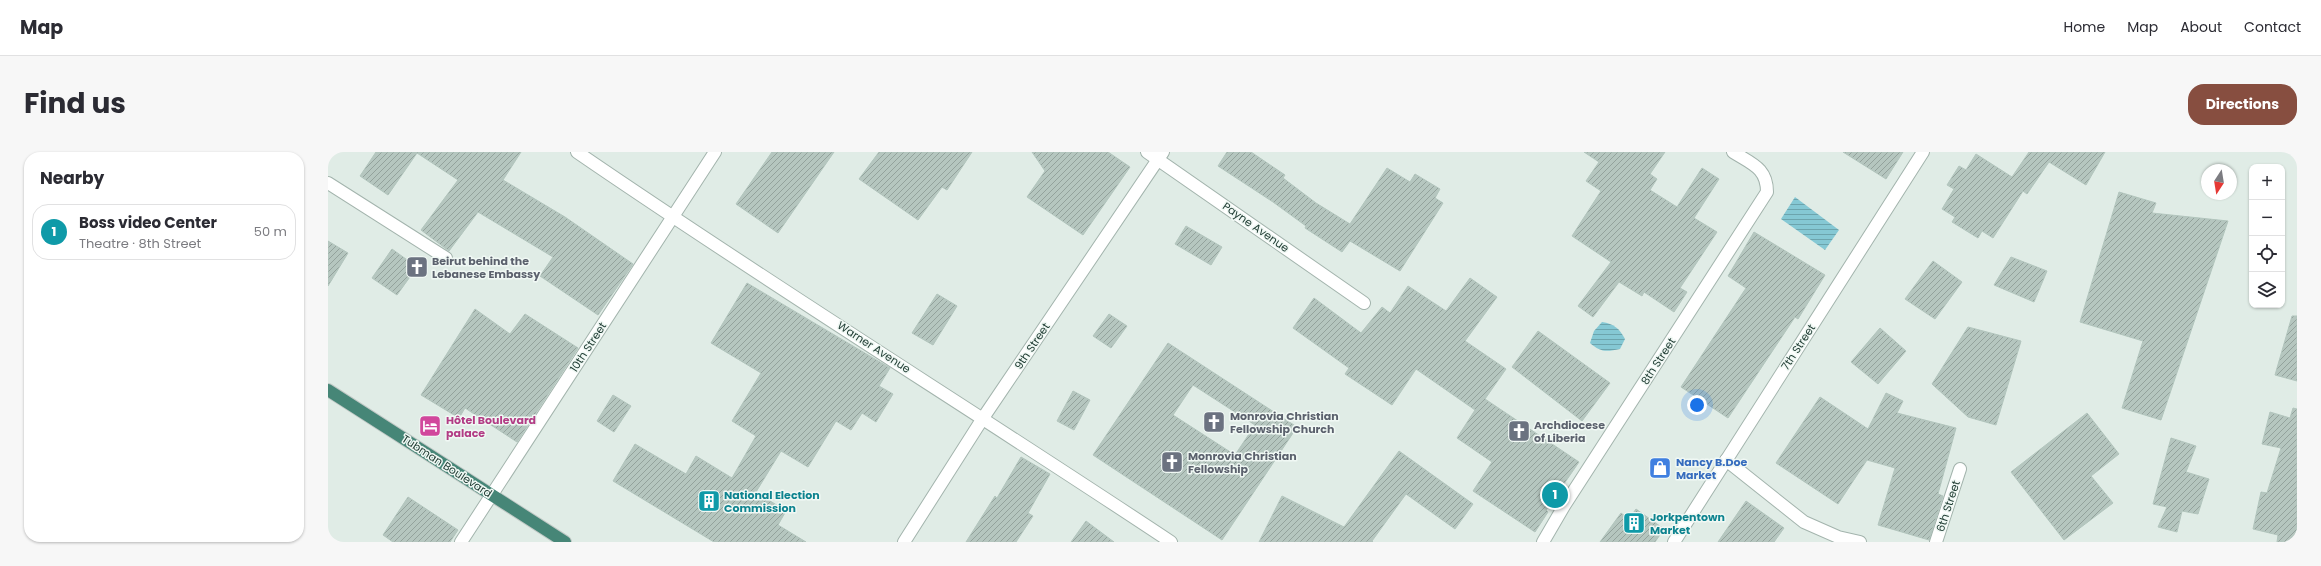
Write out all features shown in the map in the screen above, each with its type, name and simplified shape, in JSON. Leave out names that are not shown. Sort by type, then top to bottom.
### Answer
[{"type":"highway","name":"Tubman Boulevard","points":[[328,390],[565,542]]},
{"type":"street","name":"Warner Avenue","points":[[577,152],[672,218],[983,418],[1171,542]]},
{"type":"street","name":"10th Street","points":[[461,542],[715,152]]},
{"type":"street","name":"Payne Avenue","points":[[1147,152],[1160,156],[1364,303]]},
{"type":"street","name":"8th Street","points":[[1543,542],[1564,506],[1767,192],[1767,179],[1758,168],[1733,152]]},
{"type":"street","name":"7th Street","points":[[1674,542],[1923,152]]},
{"type":"street","name":"9th Street","points":[[904,542],[983,418],[1160,156]]},
{"type":"street","points":[[328,183],[446,258]]},
{"type":"street","points":[[1726,460],[1804,522],[1838,537],[1860,542]]},
{"type":"street","name":"6th Street","points":[[1936,542],[1960,470]]},
{"type":"water","points":[[1795,197],[1839,230],[1825,250],[1781,219]]},
{"type":"water","points":[[1602,322],[1613,325],[1623,335],[1625,339],[1620,349],[1611,351],[1600,350],[1590,343],[1594,331]]},
{"type":"building","points":[[376,152],[521,152],[503,180],[565,217],[633,264],[598,315],[540,276],[553,257],[478,212],[449,251],[421,230],[458,180],[417,153],[388,195],[360,176]]},
{"type":"building","points":[[772,152],[834,152],[778,233],[736,204]]},
{"type":"building","points":[[879,152],[972,152],[947,190],[942,187],[918,220],[859,179]]},
{"type":"building","points":[[1032,152],[1108,152],[1130,167],[1083,235],[1027,197],[1045,171]]},
{"type":"building","points":[[1227,152],[1251,152],[1285,175],[1283,178],[1316,203],[1350,224],[1387,168],[1410,182],[1415,174],[1440,189],[1435,198],[1443,203],[1400,271],[1350,241],[1342,252],[1305,228],[1306,226],[1273,202],[1218,166]]},
{"type":"building","points":[[1584,152],[1665,152],[1650,174],[1657,179],[1650,190],[1677,207],[1702,168],[1719,179],[1694,218],[1717,232],[1680,288],[1687,292],[1674,312],[1644,292],[1642,296],[1619,282],[1593,317],[1578,306],[1611,262],[1572,236],[1601,191],[1586,181],[1599,162]]},
{"type":"building","points":[[1843,152],[1903,152],[1886,179]]},
{"type":"building","points":[[2029,152],[2105,152],[2086,185],[2049,162],[2027,194],[2023,191],[1993,238],[1982,231],[1978,238],[1952,222],[1955,217],[1942,209],[1954,189],[1947,185],[1959,166],[1966,170],[1976,154],[2012,177]]},
{"type":"building","points":[[2119,192],[2156,203],[2152,213],[2228,221],[2161,420],[2122,408],[2143,341],[2080,322]]},
{"type":"building","points":[[1186,226],[1222,247],[1211,265],[1175,244]]},
{"type":"building","points":[[1754,232],[1825,275],[1798,319],[1795,317],[1728,418],[1681,387],[1746,288],[1728,276]]},
{"type":"building","points":[[328,241],[348,253],[328,286]]},
{"type":"building","points":[[392,249],[417,267],[397,295],[372,278]]},
{"type":"building","points":[[2011,257],[2047,271],[2034,302],[1994,285]]},
{"type":"building","points":[[1933,261],[1962,282],[1935,319],[1905,299]]},
{"type":"building","points":[[1470,278],[1497,297],[1465,341],[1506,369],[1485,399],[1579,462],[1546,510],[1548,512],[1535,532],[1473,491],[1492,462],[1457,438],[1475,410],[1416,369],[1392,405],[1345,374],[1349,368],[1293,328],[1314,298],[1361,333],[1382,307],[1390,313],[1408,286],[1446,311]]},
{"type":"building","points":[[747,283],[890,368],[879,386],[893,394],[876,422],[862,413],[851,430],[836,421],[808,467],[781,451],[756,492],[786,511],[778,525],[806,542],[714,542],[613,481],[635,444],[686,474],[696,456],[732,478],[756,436],[732,421],[761,373],[711,343]]},
{"type":"building","points":[[937,294],[957,306],[933,345],[912,333]]},
{"type":"building","points":[[475,309],[510,334],[525,314],[578,348],[517,442],[465,408],[459,418],[421,395]]},
{"type":"building","points":[[1109,314],[1127,326],[1111,348],[1093,336]]},
{"type":"building","points":[[2292,316],[2297,316],[2297,381],[2275,375]]},
{"type":"building","points":[[1968,327],[2021,341],[1996,425],[1968,417],[1932,384]]},
{"type":"building","points":[[1880,328],[1906,351],[1878,384],[1851,362]]},
{"type":"building","points":[[1538,331],[1610,383],[1582,421],[1512,367]]},
{"type":"building","points":[[1168,343],[1297,427],[1222,540],[1093,455]],"holes":[[[1193,385],[1255,425],[1235,455],[1173,415]]]},
{"type":"building","points":[[1073,391],[1090,400],[1074,430],[1057,421]]},
{"type":"building","points":[[1886,393],[1903,401],[1897,413],[1956,428],[1938,494],[1943,496],[1929,540],[1878,525],[1895,468],[1867,460],[1838,504],[1776,463],[1820,397],[1868,429]]},
{"type":"building","points":[[613,395],[631,406],[614,432],[597,421]]},
{"type":"building","points":[[2293,408],[2297,409],[2297,542],[2277,542],[2278,535],[2253,529],[2261,492],[2267,493],[2281,448],[2262,444],[2270,412],[2290,418]]},
{"type":"building","points":[[2087,413],[2119,454],[2091,476],[2113,503],[2064,540],[2011,472]]},
{"type":"building","points":[[2171,438],[2196,446],[2186,472],[2209,479],[2198,514],[2182,511],[2177,532],[2158,527],[2167,507],[2153,504]]},
{"type":"building","points":[[1399,451],[1473,504],[1455,529],[1406,494],[1372,541],[1373,542],[1259,542],[1282,496],[1344,527]]},
{"type":"building","points":[[1021,457],[1050,474],[1028,513],[1033,516],[1016,542],[966,542],[995,496],[997,498]]},
{"type":"building","points":[[408,497],[458,530],[450,542],[393,542],[383,535]]},
{"type":"building","points":[[1746,501],[1784,528],[1774,542],[1718,542]]},
{"type":"building","name":"Jorkpentown Market","points":[[1636,509],[1664,529],[1655,542],[1600,542],[1621,513],[1629,519]]},
{"type":"building","points":[[1086,521],[1114,542],[1071,542]]},
{"type":"place","name":"Beirut behind the Lebanese Embassy","points":[[417,267]]},
{"type":"place","name":"Monrovia Christian Fellowship Church","points":[[1214,422]]},
{"type":"place","name":"Hôtel Boulevard palace","points":[[430,426]]},
{"type":"place","name":"Archdiocese of Liberia","points":[[1519,431]]},
{"type":"place","name":"Monrovia Christian Fellowship","points":[[1172,462]]},
{"type":"place","name":"Nancy B.Doe Market","points":[[1660,468]]},
{"type":"place","name":"Boss video Center","points":[[1555,495]]},
{"type":"place","name":"National Election Commission","points":[[709,501]]},
{"type":"place","name":"Jorkpentown Market","points":[[1634,523]]}]
